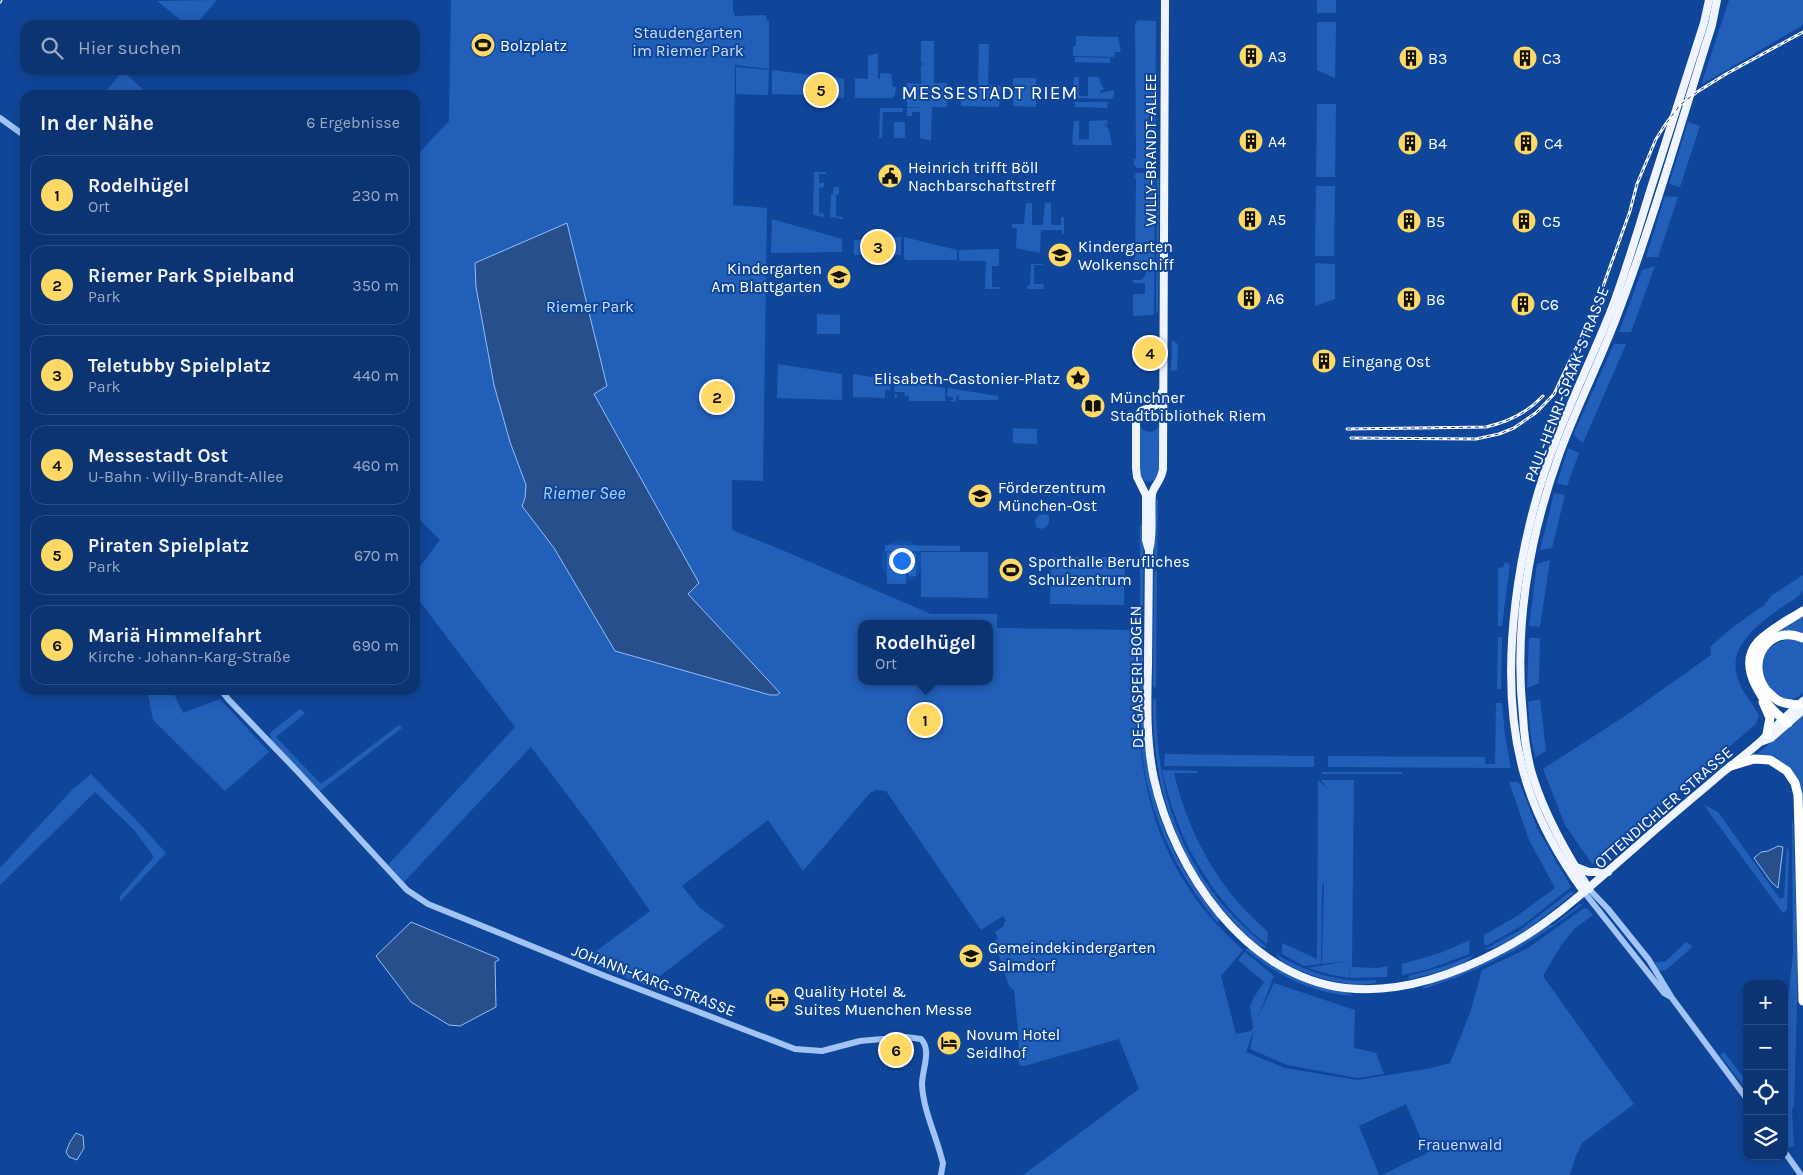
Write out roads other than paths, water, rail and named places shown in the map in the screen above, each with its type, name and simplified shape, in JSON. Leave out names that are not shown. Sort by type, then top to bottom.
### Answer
[{"type":"highway","points":[[1785,721],[1759,691],[1753,680],[1750,668],[1752,654],[1754,647],[1770,632],[1803,611]]},
{"type":"highway","points":[[1802,705],[1778,701],[1770,694],[1759,678],[1757,663],[1763,648],[1777,637],[1787,634],[1803,638]]},
{"type":"highway","points":[[1759,691],[1759,697],[1766,705],[1770,718],[1767,734]]},
{"type":"highway","points":[[1731,766],[1754,759],[1770,760],[1787,770],[1795,783],[1798,795],[1803,1001]]},
{"type":"main road","name":"WILLY-BRANDT-ALLEE","points":[[1156,485],[1161,480],[1163,469],[1164,419],[1162,390],[1165,0]]},
{"type":"main road","name":"PAUL-HENRI-SPAAK-STRASSE","points":[[1586,890],[1548,834],[1536,808],[1520,759],[1512,696],[1513,633],[1518,591],[1530,522],[1544,475],[1558,434],[1599,342],[1628,263],[1704,23],[1709,0]]},
{"type":"main road","name":"PAUL-HENRI-SPAAK-STRASSE","points":[[1586,890],[1543,805],[1532,772],[1524,737],[1520,695],[1520,664],[1531,559],[1544,500],[1559,455],[1601,357],[1636,264],[1712,25],[1717,0]]},
{"type":"main road","name":"WILLY-BRANDT-ALLEE","points":[[1141,483],[1136,473],[1136,420],[1141,411],[1153,408],[1158,404],[1162,390]]},
{"type":"main road","points":[[1153,408],[1164,419]]},
{"type":"main road","name":"DE-GASPERI-BOGEN","points":[[1141,483],[1146,494],[1146,540],[1149,551]]},
{"type":"main road","points":[[1141,483],[1156,485]]},
{"type":"main road","name":"DE-GASPERI-BOGEN","points":[[1156,485],[1152,494],[1152,540],[1149,551],[1148,725],[1150,752],[1158,797],[1176,846],[1201,888],[1232,927],[1259,950],[1294,973],[1321,983],[1344,988],[1397,986],[1448,973],[1502,950],[1534,930],[1586,890]]},
{"type":"main road","name":"OTTENDICHLER STRASSE","points":[[1759,743],[1771,738],[1802,705]]},
{"type":"main road","name":"OTTENDICHLER STRASSE","points":[[1586,890],[1759,743],[1767,734],[1785,721]]},
{"type":"main road","points":[[1575,866],[1589,872],[1608,872]]},
{"type":"street","points":[[0,118],[20,132]]},
{"type":"street","name":"JOHANN-KARG-STRASSE","points":[[224,695],[407,890],[428,904],[605,976],[794,1049],[822,1051],[860,1040],[906,1037],[921,1039],[926,1048],[923,1093],[942,1156],[941,1175]]},
{"type":"street","points":[[1586,890],[1608,909],[1649,960],[1672,998],[1743,1093]]},
{"type":"street","points":[[1788,1156],[1801,1175]]},
{"type":"water","name":"Riemer See","points":[[567,223],[607,386],[594,394],[699,583],[688,594],[780,693],[777,695],[770,695],[615,651],[554,548],[522,506],[526,485],[510,442],[494,385],[476,287],[475,263]]},
{"type":"water","points":[[1778,846],[1783,847],[1778,888],[1772,883],[1754,858],[1761,852]]},
{"type":"water","points":[[411,922],[498,958],[499,960],[495,962],[496,1007],[460,1026],[449,1025],[411,1002],[376,956]]},
{"type":"water","points":[[76,1133],[83,1136],[84,1148],[77,1160],[69,1157],[66,1152]]},
{"type":"railway","points":[[1351,438],[1476,439],[1499,434],[1514,428],[1537,412],[1554,394],[1590,323],[1630,211],[1637,184],[1656,139],[1665,125],[1680,105],[1697,92],[1803,32]]},
{"type":"railway","points":[[1347,429],[1486,427],[1517,416],[1543,396]]},
{"type":"place","name":"Bolzplatz","points":[[483,45]]},
{"type":"place","name":"A3","points":[[1251,56]]},
{"type":"place","name":"B3","points":[[1411,58]]},
{"type":"place","name":"C3","points":[[1525,58]]},
{"type":"place","name":"Piraten Spielplatz","points":[[821,90]]},
{"type":"place","name":"A4","points":[[1251,141]]},
{"type":"place","name":"B4","points":[[1410,143]]},
{"type":"place","name":"C4","points":[[1526,143]]},
{"type":"place","name":"Heinrich trifft Böll Nachbarschaftstreff","points":[[890,176]]},
{"type":"place","name":"A5","points":[[1250,219]]},
{"type":"place","name":"B5","points":[[1409,221]]},
{"type":"place","name":"C5","points":[[1524,221]]},
{"type":"place","name":"Teletubby Spielplatz","points":[[878,247]]},
{"type":"place","name":"Kindergarten Wolkenschiff","points":[[1060,255]]},
{"type":"place","name":"Kindergarten Am Blattgarten","points":[[839,277]]},
{"type":"place","name":"A6","points":[[1249,298]]},
{"type":"place","name":"B6","points":[[1409,299]]},
{"type":"place","name":"C6","points":[[1523,304]]},
{"type":"place","name":"Messestadt Ost","points":[[1150,353]]},
{"type":"place","name":"Eingang Ost","points":[[1324,361]]},
{"type":"place","name":"Elisabeth-Castonier-Platz","points":[[1078,378]]},
{"type":"place","name":"Riemer Park Spielband","points":[[717,397]]},
{"type":"place","name":"Münchner Stadtbibliothek Riem","points":[[1093,406]]},
{"type":"place","name":"Förderzentrum München-Ost","points":[[980,496]]},
{"type":"place","name":"Sporthalle Berufliches Schulzentrum","points":[[1011,570]]},
{"type":"place","name":"Rodelhügel","points":[[925,720]]},
{"type":"place","name":"Gemeindekindergarten Salmdorf","points":[[971,956]]},
{"type":"place","name":"Quality Hotel & Suites Muenchen Messe","points":[[777,1000]]},
{"type":"place","name":"Novum Hotel Seidlhof","points":[[949,1043]]},
{"type":"place","name":"Mariä Himmelfahrt","points":[[896,1050]]},
{"type":"district","name":"MESSESTADT RIEM","points":[[990,92]]},
{"type":"park label","name":"Staudengarten im Riemer Park","points":[[688,41]]},
{"type":"park label","name":"Riemer Park","points":[[590,306]]},
{"type":"park label","name":"Frauenwald","points":[[1460,1144]]}]
